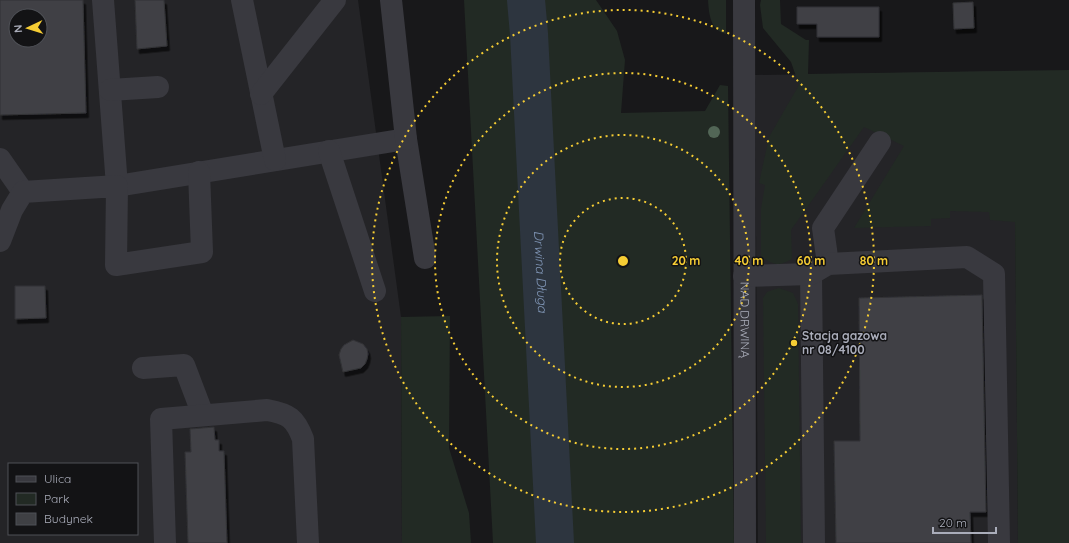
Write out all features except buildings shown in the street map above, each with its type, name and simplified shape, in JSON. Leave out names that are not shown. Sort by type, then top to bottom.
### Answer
[{"type":"street","points":[[103,0],[117,186],[116,265],[202,252],[198,172]]},
{"type":"street","points":[[242,0],[275,160]]},
{"type":"street","points":[[261,94],[335,0]]},
{"type":"street","points":[[391,0],[406,139],[425,258]]},
{"type":"street","name":"NAD DRWINĄ","points":[[744,0],[745,543]]},
{"type":"street","points":[[110,90],[158,87]]},
{"type":"street","points":[[23,192],[117,186],[406,139]]},
{"type":"street","points":[[814,543],[820,269],[823,228],[880,142]]},
{"type":"street","points":[[329,151],[375,291]]},
{"type":"street","points":[[0,159],[23,192]]},
{"type":"street","points":[[0,241],[12,210],[23,192]]},
{"type":"street","points":[[744,276],[967,258],[994,274],[999,543]]},
{"type":"street","points":[[142,368],[184,365],[203,415]]},
{"type":"street","points":[[165,543],[161,419],[267,410],[290,417],[298,426],[303,439],[308,543]]},
{"type":"shaded area","points":[[0,0],[358,0],[401,317],[402,543],[0,543]]},
{"type":"shaded area","points":[[1014,71],[1018,543],[758,543],[755,75]]},
{"type":"green space","points":[[464,0],[596,0],[617,31],[625,60],[621,113],[705,111],[720,85],[728,86],[734,543],[493,543]]},
{"type":"green space","points":[[708,0],[726,0],[726,34],[717,29],[711,21]]},
{"type":"green space","points":[[761,0],[780,0],[781,24],[806,40],[809,40],[808,74],[1069,70],[1069,543],[1018,543],[1015,222],[990,220],[989,212],[950,211],[950,218],[931,219],[931,226],[854,228],[904,146],[864,127],[791,230],[792,259],[776,264],[761,257],[761,209],[765,185],[759,183],[769,137],[799,85],[791,62],[763,28],[760,5]]},
{"type":"green space","points":[[779,288],[793,293],[798,304],[801,543],[766,543],[763,298],[767,292]]},
{"type":"green space","points":[[450,316],[449,448],[469,513],[471,543],[402,543],[401,317]]},
{"type":"waterway","name":"Drwina Długa","points":[[526,0],[555,543]]},
{"type":"place","name":"Stacja gazowa nr 08/4100","points":[[794,343]]}]
